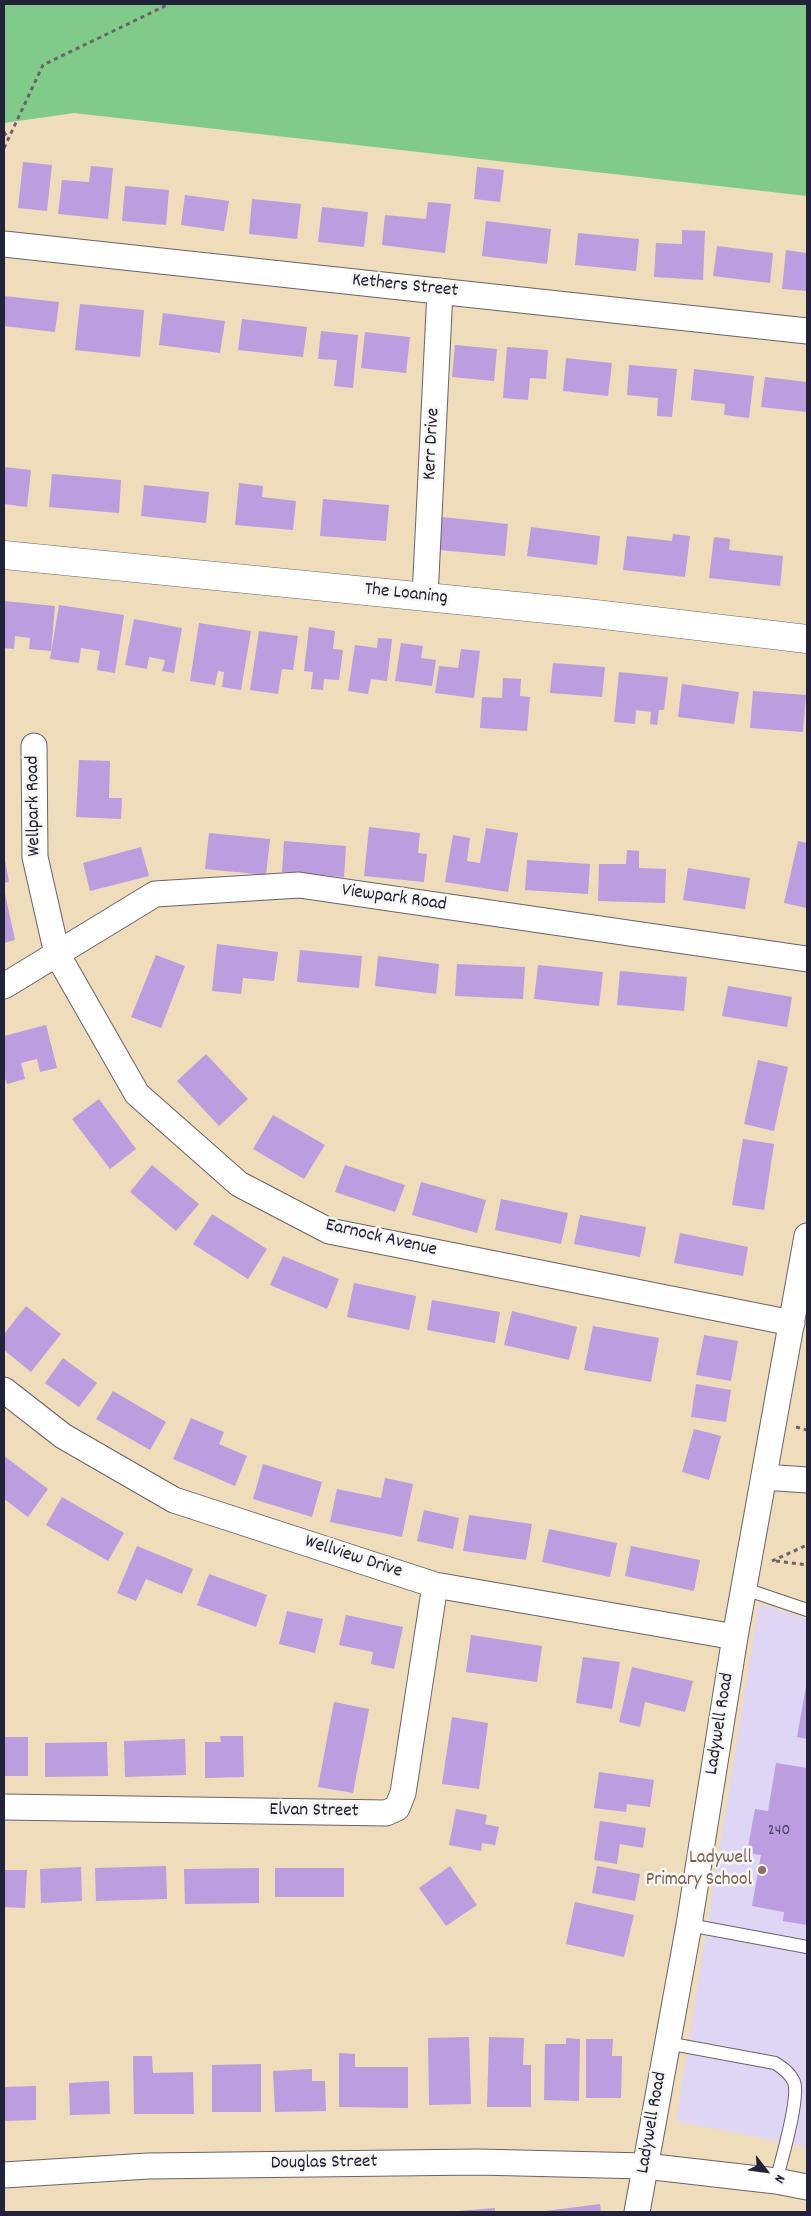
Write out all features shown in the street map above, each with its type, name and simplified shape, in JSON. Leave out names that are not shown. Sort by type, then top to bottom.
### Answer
[{"type":"street","name":"Kethers Street","points":[[4,244],[807,331]]},
{"type":"street","name":"Kerr Drive","points":[[425,597],[440,291]]},
{"type":"street","name":"The Loaning","points":[[4,555],[587,613],[807,639]]},
{"type":"street","name":"Wellpark Road","points":[[34,746],[34,857],[57,954]]},
{"type":"street","name":"Viewpark Road","points":[[4,986],[155,894],[299,885],[807,959]]},
{"type":"street","name":"Earnock Avenue","points":[[57,954],[137,1094],[239,1184],[329,1231],[792,1323]]},
{"type":"street","name":"Ladywell Road","points":[[637,2212],[689,1925],[735,1637],[806,1250]]},
{"type":"street","name":"Wellview Drive","points":[[4,1390],[63,1436],[174,1500],[435,1585],[735,1637]]},
{"type":"street","points":[[764,1477],[807,1480]]},
{"type":"street","name":"Elvan Street","points":[[4,1807],[386,1813],[397,1808],[404,1793],[435,1585]]},
{"type":"street","name":"Douglas Street","points":[[4,2176],[178,2166],[478,2162],[645,2166],[776,2181],[807,2187]]},
{"type":"lane","points":[[746,1581],[807,1610]]},
{"type":"lane","points":[[689,1925],[807,1947]]},
{"type":"lane","points":[[667,2043],[775,2063],[786,2070],[795,2084],[793,2111],[776,2181]]},
{"type":"path","points":[[4,148],[43,65],[169,4]]},
{"type":"path","points":[[4,132],[8,138]]},
{"type":"path","points":[[746,1581],[774,1560],[807,1545]]},
{"type":"path","points":[[774,1560],[807,1565]]},
{"type":"shaded area","name":"Ladywell Primary School","points":[[759,1604],[807,1619],[807,2147],[676,2121]]},
{"type":"green space","points":[[4,4],[807,4],[807,196],[74,113],[4,123]]},
{"type":"building","points":[[23,162],[52,165],[47,211],[18,208]]},
{"type":"building","points":[[91,166],[113,168],[108,219],[58,214],[62,180],[89,182]]},
{"type":"building","points":[[477,167],[504,170],[500,202],[474,199]]},
{"type":"building","points":[[125,186],[169,190],[166,225],[122,221]]},
{"type":"building","points":[[185,195],[229,201],[224,231],[181,225]]},
{"type":"building","points":[[252,199],[301,204],[297,239],[249,234]]},
{"type":"building","points":[[428,202],[451,204],[445,253],[382,245],[385,215],[426,219]]},
{"type":"building","points":[[322,207],[368,212],[364,247],[318,242]]},
{"type":"building","points":[[486,221],[551,229],[547,264],[482,256]]},
{"type":"building","points":[[682,230],[705,231],[703,280],[654,277],[656,243],[682,244]]},
{"type":"building","points":[[578,233],[639,239],[636,271],[575,265]]},
{"type":"building","points":[[717,246],[773,253],[770,283],[713,276]]},
{"type":"building","points":[[786,250],[807,253],[807,291],[782,289]]},
{"type":"building","points":[[4,296],[59,302],[55,332],[4,326]]},
{"type":"building","points":[[80,304],[144,310],[140,357],[75,350]]},
{"type":"building","points":[[163,313],[225,321],[220,353],[159,345]]},
{"type":"building","points":[[242,319],[307,327],[303,357],[238,350]]},
{"type":"building","points":[[321,331],[358,335],[353,388],[334,386],[337,360],[318,359]]},
{"type":"building","points":[[365,332],[410,337],[406,373],[361,368]]},
{"type":"building","points":[[455,345],[497,349],[494,381],[452,377]]},
{"type":"building","points":[[507,347],[548,350],[546,379],[530,378],[528,400],[503,398]]},
{"type":"building","points":[[566,358],[612,363],[608,396],[563,391]]},
{"type":"building","points":[[629,365],[677,369],[672,417],[657,416],[658,398],[627,395]]},
{"type":"building","points":[[694,369],[754,376],[749,418],[724,415],[725,404],[691,400]]},
{"type":"building","points":[[765,377],[807,382],[807,412],[761,407]]},
{"type":"building","points":[[4,467],[31,470],[27,507],[4,504]]},
{"type":"building","points":[[52,474],[121,480],[119,513],[49,507]]},
{"type":"building","points":[[239,483],[263,486],[262,497],[296,501],[293,530],[235,525]]},
{"type":"building","points":[[144,485],[209,492],[206,523],[141,516]]},
{"type":"building","points":[[323,499],[389,505],[386,541],[320,536]]},
{"type":"building","points":[[442,517],[508,524],[505,556],[439,550]]},
{"type":"building","points":[[531,527],[600,536],[597,565],[527,556]]},
{"type":"building","points":[[673,534],[690,536],[685,577],[623,570],[627,536],[672,541]]},
{"type":"building","points":[[714,537],[730,539],[729,550],[783,556],[780,586],[709,578]]},
{"type":"building","points":[[4,601],[55,606],[51,651],[29,649],[30,638],[15,636],[14,649],[4,648]]},
{"type":"building","points":[[59,605],[124,615],[115,673],[97,670],[100,651],[81,648],[79,663],[50,659]]},
{"type":"building","points":[[134,619],[182,628],[174,673],[162,671],[165,660],[149,657],[147,669],[125,665]]},
{"type":"building","points":[[199,623],[251,631],[241,690],[222,687],[224,672],[218,671],[215,685],[190,681]]},
{"type":"building","points":[[309,627],[335,631],[333,649],[343,650],[339,680],[324,679],[323,690],[311,689],[313,672],[304,671]]},
{"type":"building","points":[[259,631],[298,636],[293,670],[282,669],[278,694],[250,690]]},
{"type":"building","points":[[378,638],[392,639],[387,681],[371,679],[368,694],[348,691],[355,645],[377,648]]},
{"type":"building","points":[[401,643],[423,646],[421,658],[436,660],[432,686],[395,681]]},
{"type":"building","points":[[461,649],[480,651],[474,698],[435,693],[439,666],[458,668]]},
{"type":"building","points":[[553,663],[605,667],[602,697],[550,693]]},
{"type":"building","points":[[619,672],[668,677],[664,710],[659,710],[657,725],[650,724],[651,712],[636,710],[635,724],[614,722]]},
{"type":"building","points":[[503,678],[521,679],[520,696],[530,697],[527,731],[480,728],[482,697],[502,698]]},
{"type":"building","points":[[682,684],[739,692],[734,724],[678,717]]},
{"type":"building","points":[[753,691],[806,695],[803,732],[750,728]]},
{"type":"building","points":[[79,760],[110,761],[109,798],[122,798],[121,819],[76,817]]},
{"type":"building","points":[[369,827],[420,833],[418,853],[427,854],[424,882],[364,876]]},
{"type":"building","points":[[486,828],[518,833],[508,892],[445,882],[453,835],[470,838],[467,861],[480,863]]},
{"type":"building","points":[[209,833],[270,839],[266,875],[205,869]]},
{"type":"building","points":[[284,841],[346,846],[344,877],[282,872]]},
{"type":"building","points":[[798,841],[807,843],[807,908],[784,903]]},
{"type":"building","points":[[141,847],[149,876],[90,891],[83,863]]},
{"type":"building","points":[[627,850],[639,851],[639,868],[666,869],[665,903],[598,901],[599,864],[626,864]]},
{"type":"building","points":[[527,860],[590,864],[588,894],[525,890]]},
{"type":"building","points":[[4,861],[9,882],[4,883]]},
{"type":"building","points":[[688,868],[750,878],[745,909],[683,900]]},
{"type":"building","points":[[4,889],[15,940],[4,943]]},
{"type":"building","points":[[217,944],[278,952],[274,981],[243,978],[241,994],[212,991]]},
{"type":"building","points":[[300,950],[362,956],[359,988],[297,982]]},
{"type":"building","points":[[156,955],[185,966],[161,1028],[131,1017]]},
{"type":"building","points":[[378,956],[439,964],[436,994],[375,986]]},
{"type":"building","points":[[457,964],[525,967],[523,999],[455,996]]},
{"type":"building","points":[[538,965],[603,972],[599,1006],[534,999]]},
{"type":"building","points":[[620,971],[687,977],[684,1011],[617,1005]]},
{"type":"building","points":[[728,986],[792,997],[787,1027],[722,1016]]},
{"type":"building","points":[[46,1025],[57,1068],[40,1072],[37,1059],[21,1063],[25,1079],[7,1084],[4,1076],[4,1036]]},
{"type":"building","points":[[206,1054],[248,1099],[219,1126],[177,1081]]},
{"type":"building","points":[[758,1060],[788,1067],[774,1131],[744,1124]]},
{"type":"building","points":[[99,1099],[136,1149],[110,1169],[72,1119]]},
{"type":"building","points":[[273,1115],[325,1145],[304,1179],[253,1149]]},
{"type":"building","points":[[743,1139],[774,1144],[764,1210],[732,1205]]},
{"type":"building","points":[[152,1165],[199,1204],[176,1231],[130,1192]]},
{"type":"building","points":[[345,1165],[405,1185],[395,1212],[335,1192]]},
{"type":"building","points":[[421,1182],[486,1200],[477,1233],[412,1215]]},
{"type":"building","points":[[501,1199],[568,1213],[561,1244],[495,1230]]},
{"type":"building","points":[[212,1214],[267,1249],[248,1279],[193,1244]]},
{"type":"building","points":[[580,1215],[646,1227],[640,1257],[574,1244]]},
{"type":"building","points":[[680,1233],[748,1247],[743,1276],[674,1263]]},
{"type":"building","points":[[283,1256],[339,1279],[327,1309],[270,1285]]},
{"type":"building","points":[[354,1283],[416,1296],[409,1330],[347,1317]]},
{"type":"building","points":[[432,1300],[500,1312],[495,1343],[427,1330]]},
{"type":"building","points":[[26,1306],[61,1334],[31,1372],[4,1350],[4,1334]]},
{"type":"building","points":[[512,1311],[577,1327],[569,1360],[504,1345]]},
{"type":"building","points":[[593,1326],[659,1338],[651,1382],[584,1370]]},
{"type":"building","points":[[704,1335],[738,1341],[731,1381],[696,1375]]},
{"type":"building","points":[[63,1358],[97,1383],[79,1407],[45,1383]]},
{"type":"building","points":[[696,1384],[731,1390],[726,1422],[691,1417]]},
{"type":"building","points":[[113,1391],[166,1422],[150,1450],[96,1419]]},
{"type":"building","points":[[191,1418],[224,1432],[219,1444],[247,1456],[235,1486],[173,1459]]},
{"type":"building","points":[[694,1429],[721,1436],[709,1480],[682,1472]]},
{"type":"building","points":[[4,1456],[48,1489],[28,1517],[4,1499]]},
{"type":"building","points":[[263,1464],[322,1482],[312,1517],[253,1499]]},
{"type":"building","points":[[385,1478],[413,1484],[402,1537],[330,1522],[337,1489],[381,1498]]},
{"type":"building","points":[[62,1497],[124,1533],[108,1561],[46,1525]]},
{"type":"building","points":[[424,1510],[459,1518],[453,1549],[417,1541]]},
{"type":"building","points":[[469,1515],[532,1524],[526,1560],[463,1551]]},
{"type":"building","points":[[549,1529],[617,1543],[610,1577],[542,1562]]},
{"type":"building","points":[[137,1546],[193,1569],[182,1594],[146,1579],[136,1601],[117,1593]]},
{"type":"building","points":[[631,1546],[700,1560],[694,1591],[625,1576]]},
{"type":"building","points":[[209,1574],[267,1595],[256,1627],[197,1605]]},
{"type":"building","points":[[287,1611],[323,1619],[315,1653],[279,1644]]},
{"type":"building","points":[[346,1615],[403,1627],[394,1669],[371,1664],[373,1652],[339,1645]]},
{"type":"building","points":[[471,1635],[542,1646],[537,1682],[466,1672]]},
{"type":"building","points":[[583,1657],[620,1662],[612,1709],[576,1703]]},
{"type":"building","points":[[632,1667],[693,1681],[685,1712],[645,1702],[640,1727],[619,1722]]},
{"type":"building","points":[[807,1686],[807,1739],[797,1737]]},
{"type":"building","points":[[334,1702],[369,1709],[353,1793],[318,1787]]},
{"type":"building","points":[[452,1717],[488,1723],[479,1789],[442,1784]]},
{"type":"building","points":[[220,1736],[243,1736],[244,1777],[205,1778],[205,1742],[221,1742]]},
{"type":"building","points":[[4,1737],[28,1737],[28,1776],[4,1776]]},
{"type":"building","points":[[185,1739],[186,1775],[125,1777],[124,1741]]},
{"type":"building","points":[[107,1742],[108,1776],[45,1777],[45,1743]]},
{"type":"building","points":[[776,1763],[807,1768],[807,1925],[783,1921],[784,1912],[752,1906],[761,1855],[747,1853],[755,1809],[768,1811]]},
{"type":"building","points":[[599,1772],[654,1780],[650,1807],[627,1804],[626,1812],[594,1808]]},
{"type":"building","points":[[456,1809],[487,1815],[485,1824],[499,1827],[495,1845],[482,1843],[481,1851],[449,1845]]},
{"type":"building","points":[[600,1821],[646,1828],[643,1848],[620,1844],[617,1864],[594,1860]]},
{"type":"building","points":[[166,1866],[167,1899],[96,1901],[95,1868]]},
{"type":"building","points":[[450,1866],[477,1905],[446,1926],[419,1888]]},
{"type":"building","points":[[597,1866],[640,1874],[635,1901],[592,1893]]},
{"type":"building","points":[[81,1867],[82,1901],[41,1903],[40,1869]]},
{"type":"building","points":[[259,1868],[259,1903],[185,1904],[184,1869]]},
{"type":"building","points":[[275,1868],[344,1868],[344,1897],[275,1897]]},
{"type":"building","points":[[4,1870],[27,1870],[25,1908],[4,1907]]},
{"type":"building","points":[[575,1902],[634,1915],[624,1957],[566,1944]]},
{"type":"building","points":[[469,2037],[471,2104],[429,2105],[428,2038]]},
{"type":"building","points":[[489,2037],[524,2038],[523,2065],[531,2065],[531,2107],[487,2107]]},
{"type":"building","points":[[566,2038],[580,2039],[579,2101],[544,2100],[545,2044],[566,2044]]},
{"type":"building","points":[[586,2039],[613,2039],[612,2056],[622,2056],[621,2098],[586,2098]]},
{"type":"building","points":[[339,2053],[355,2054],[355,2067],[408,2067],[408,2108],[339,2107]]},
{"type":"building","points":[[133,2056],[152,2056],[153,2073],[193,2072],[194,2114],[134,2114]]},
{"type":"building","points":[[261,2064],[261,2112],[212,2112],[212,2065]]},
{"type":"building","points":[[312,2069],[312,2081],[325,2081],[326,2111],[275,2112],[273,2071]]},
{"type":"building","points":[[109,2081],[110,2114],[70,2115],[69,2083]]},
{"type":"building","points":[[36,2086],[36,2120],[4,2121],[4,2087]]},
{"type":"building","points":[[600,2204],[601,2212],[545,2212],[545,2211]]},
{"type":"building","points":[[495,2208],[495,2212],[458,2212],[458,2211]]},
{"type":"place","name":"Ladywell Primary School","points":[[762,1870]]}]
